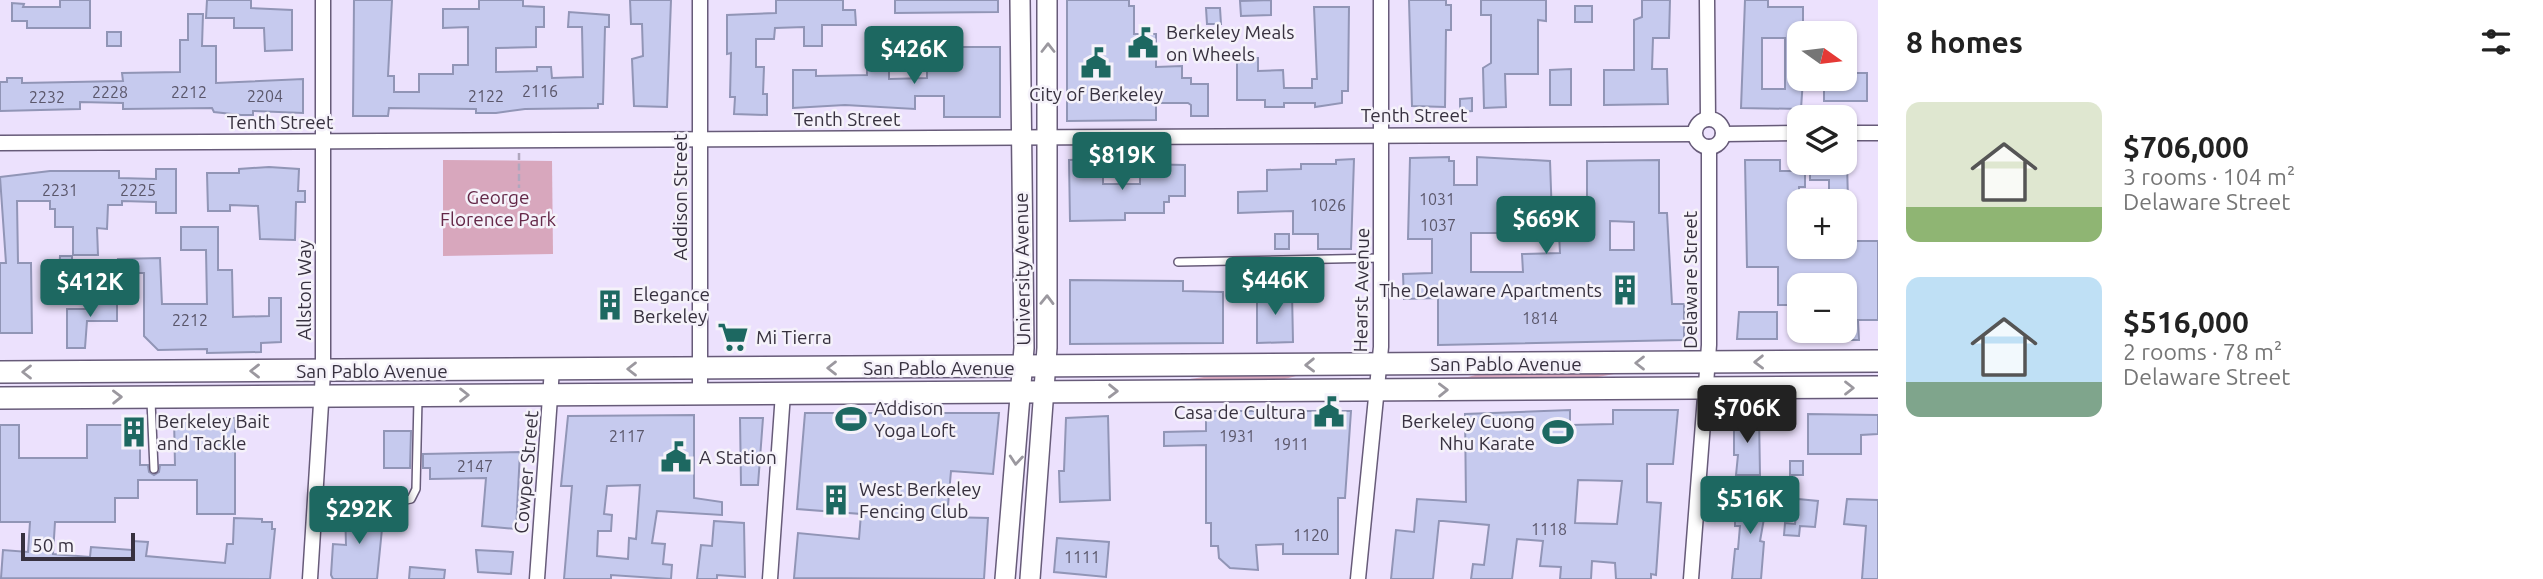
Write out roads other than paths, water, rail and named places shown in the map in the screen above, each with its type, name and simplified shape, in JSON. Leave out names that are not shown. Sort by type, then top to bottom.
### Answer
[{"type":"main road","name":"University Avenue","points":[[1005,579],[1023,367],[1020,0]]},
{"type":"main road","name":"University Avenue","points":[[1031,579],[1046,368],[1047,0]]},
{"type":"main road","name":"San Pablo Avenue","points":[[0,372],[1046,368],[1878,361]]},
{"type":"main road","name":"San Pablo Avenue","points":[[0,398],[1878,387]]},
{"type":"street","name":"Allston Way","points":[[310,579],[323,396],[323,0]]},
{"type":"street","name":"Addison Street","points":[[700,0],[700,394]]},
{"type":"street","name":"Hearst Avenue","points":[[1358,579],[1378,364],[1381,258],[1381,0]]},
{"type":"street","points":[[1707,0],[1708,119]]},
{"type":"street","points":[[1708,119],[1720,125],[1723,134],[1718,144],[1709,148],[1697,142],[1694,134],[1700,122],[1708,119]]},
{"type":"street","points":[[1723,134],[1787,133]]},
{"type":"street","points":[[1857,133],[1878,133]]},
{"type":"street","name":"Tenth Street","points":[[0,143],[1694,134]]},
{"type":"street","name":"Delaware Street","points":[[1691,579],[1709,363],[1709,148]]},
{"type":"street","name":"Cowper Street","points":[[537,579],[552,369]]},
{"type":"street","points":[[770,579],[783,393]]},
{"type":"lane","points":[[1178,262],[1381,258]]},
{"type":"lane","points":[[368,496],[372,499],[397,502],[411,499],[416,489],[418,395]]},
{"type":"lane","points":[[151,397],[154,469]]},
{"type":"place","name":"Berkeley Meals on Wheels","points":[[1143,43]]},
{"type":"place","name":"City of Berkeley","points":[[1096,63]]},
{"type":"place","name":"The Delaware Apartments","points":[[1625,290]]},
{"type":"place","name":"Elegance Berkeley","points":[[610,305]]},
{"type":"place","name":"Mi Tierra","points":[[733,337]]},
{"type":"place","name":"Casa de Cultura","points":[[1329,412]]},
{"type":"place","name":"Addison Yoga Loft","points":[[851,419]]},
{"type":"place","name":"Berkeley Bait and Tackle","points":[[134,432]]},
{"type":"place","name":"Berkeley Cuong Nhu Karate","points":[[1558,432]]},
{"type":"place","name":"A Station","points":[[676,457]]},
{"type":"place","name":"West Berkeley Fencing Club","points":[[836,500]]},
{"type":"park label","name":"George Florence Park","points":[[498,208]]}]
